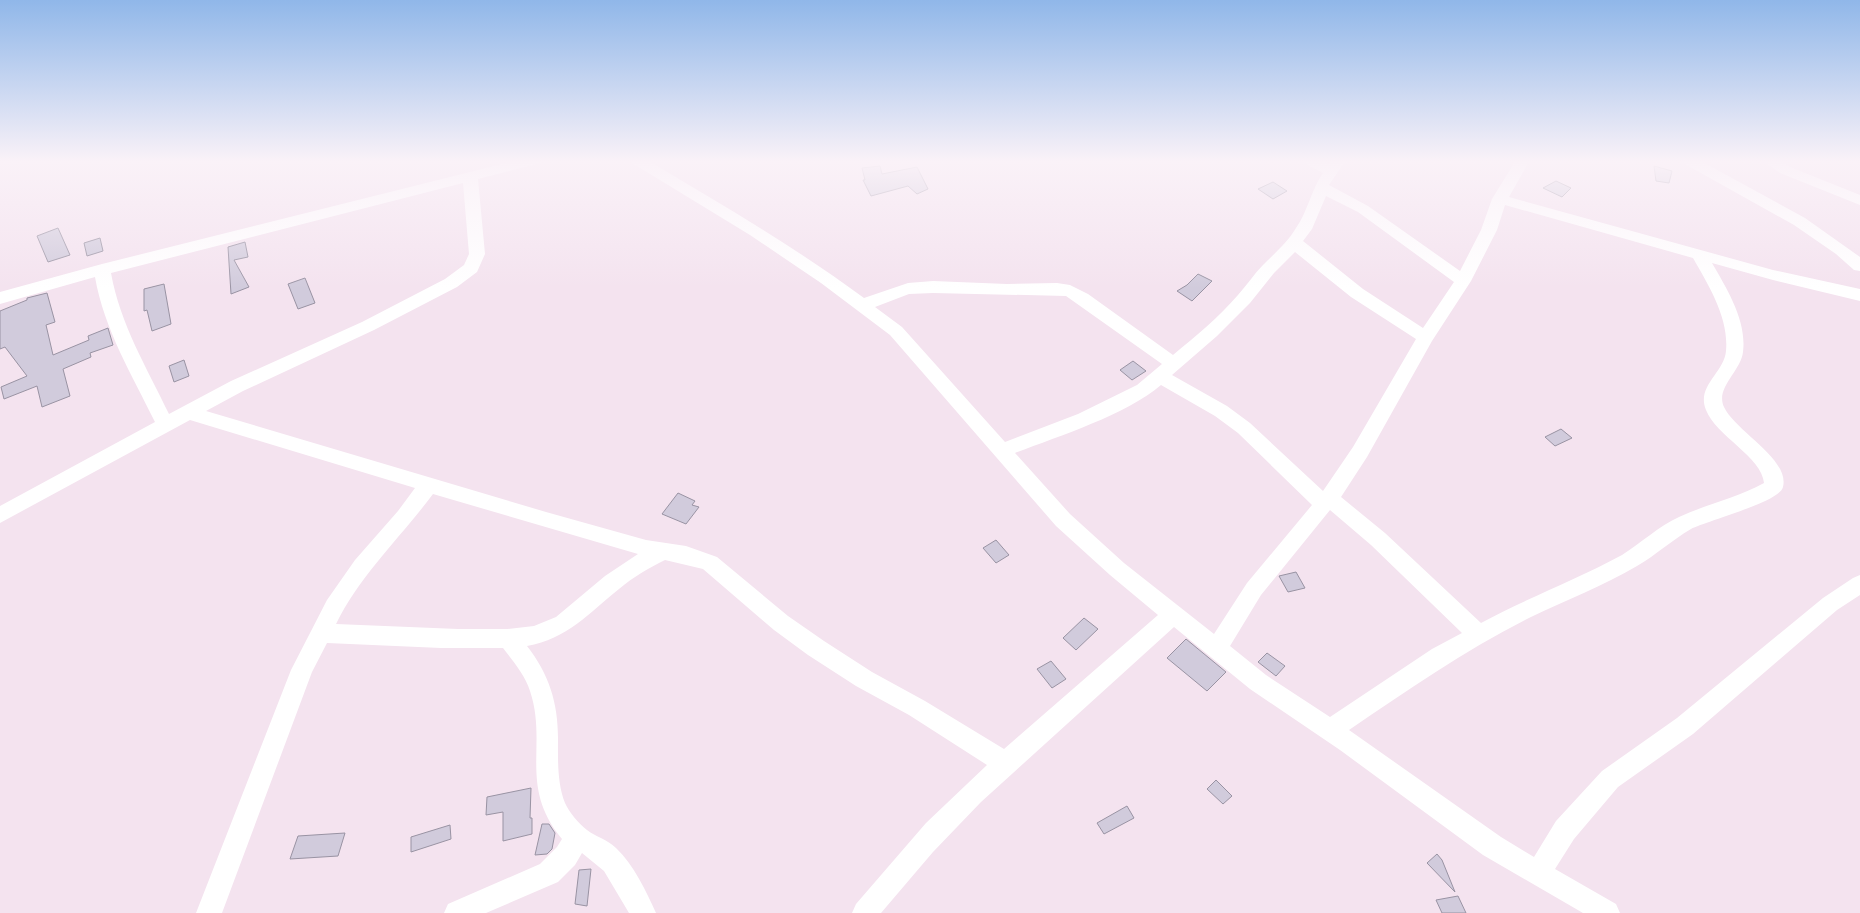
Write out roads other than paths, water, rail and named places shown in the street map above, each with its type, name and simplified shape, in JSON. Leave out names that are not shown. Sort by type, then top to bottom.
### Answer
[{"type":"street","points":[[0,298],[102,269],[368,203]]},
{"type":"street","points":[[0,515],[237,386],[420,301],[451,283],[471,268],[477,254],[472,203]]},
{"type":"street","points":[[708,203],[755,231],[862,305],[896,331],[935,377],[974,417],[1063,520],[1117,569],[1258,682],[1330,730],[1492,846],[1607,913]]},
{"type":"street","points":[[1002,451],[1084,419],[1143,390],[1211,332],[1244,300],[1268,269],[1304,229],[1315,203]]},
{"type":"street","points":[[1351,203],[1363,209],[1463,281]]},
{"type":"street","points":[[1217,649],[1231,623],[1254,590],[1326,501],[1360,452],[1426,337],[1463,281],[1489,230],[1499,203]]},
{"type":"street","points":[[1513,203],[1774,275],[1860,295]]},
{"type":"street","points":[[1765,203],[1798,221],[1849,255],[1860,266]]},
{"type":"street","points":[[1294,242],[1367,300],[1426,337]]},
{"type":"street","points":[[1330,730],[1440,656],[1523,611],[1578,587],[1630,560],[1685,523],[1756,497],[1774,486],[1774,474],[1759,456],[1729,428],[1714,408],[1713,392],[1725,374],[1735,353],[1732,328],[1721,294],[1699,254]]},
{"type":"street","points":[[102,269],[104,291],[118,328],[165,424]]},
{"type":"street","points":[[862,305],[908,290],[933,287],[1057,289],[1070,292],[1082,298],[1174,364]]},
{"type":"street","points":[[1160,376],[1221,411],[1244,428],[1326,501],[1378,539],[1479,635]]},
{"type":"street","points":[[188,412],[555,523],[646,548],[686,555],[710,563],[781,623],[816,648],[864,679],[917,708],[1005,763]]},
{"type":"street","points":[[209,913],[302,670],[334,606],[362,566],[405,517],[429,485]]},
{"type":"street","points":[[321,632],[402,638],[508,638],[554,629],[576,614],[612,582],[636,565],[664,551]]},
{"type":"street","points":[[1538,873],[1565,830],[1610,779],[1685,726],[1830,604],[1860,584]]},
{"type":"street","points":[[864,913],[944,822],[1005,763],[1174,614]]},
{"type":"street","points":[[508,638],[524,659],[542,693],[547,736],[546,767],[554,807],[577,838],[598,848],[619,869],[642,913]]},
{"type":"street","points":[[457,913],[550,873],[566,856],[577,838]]}]
